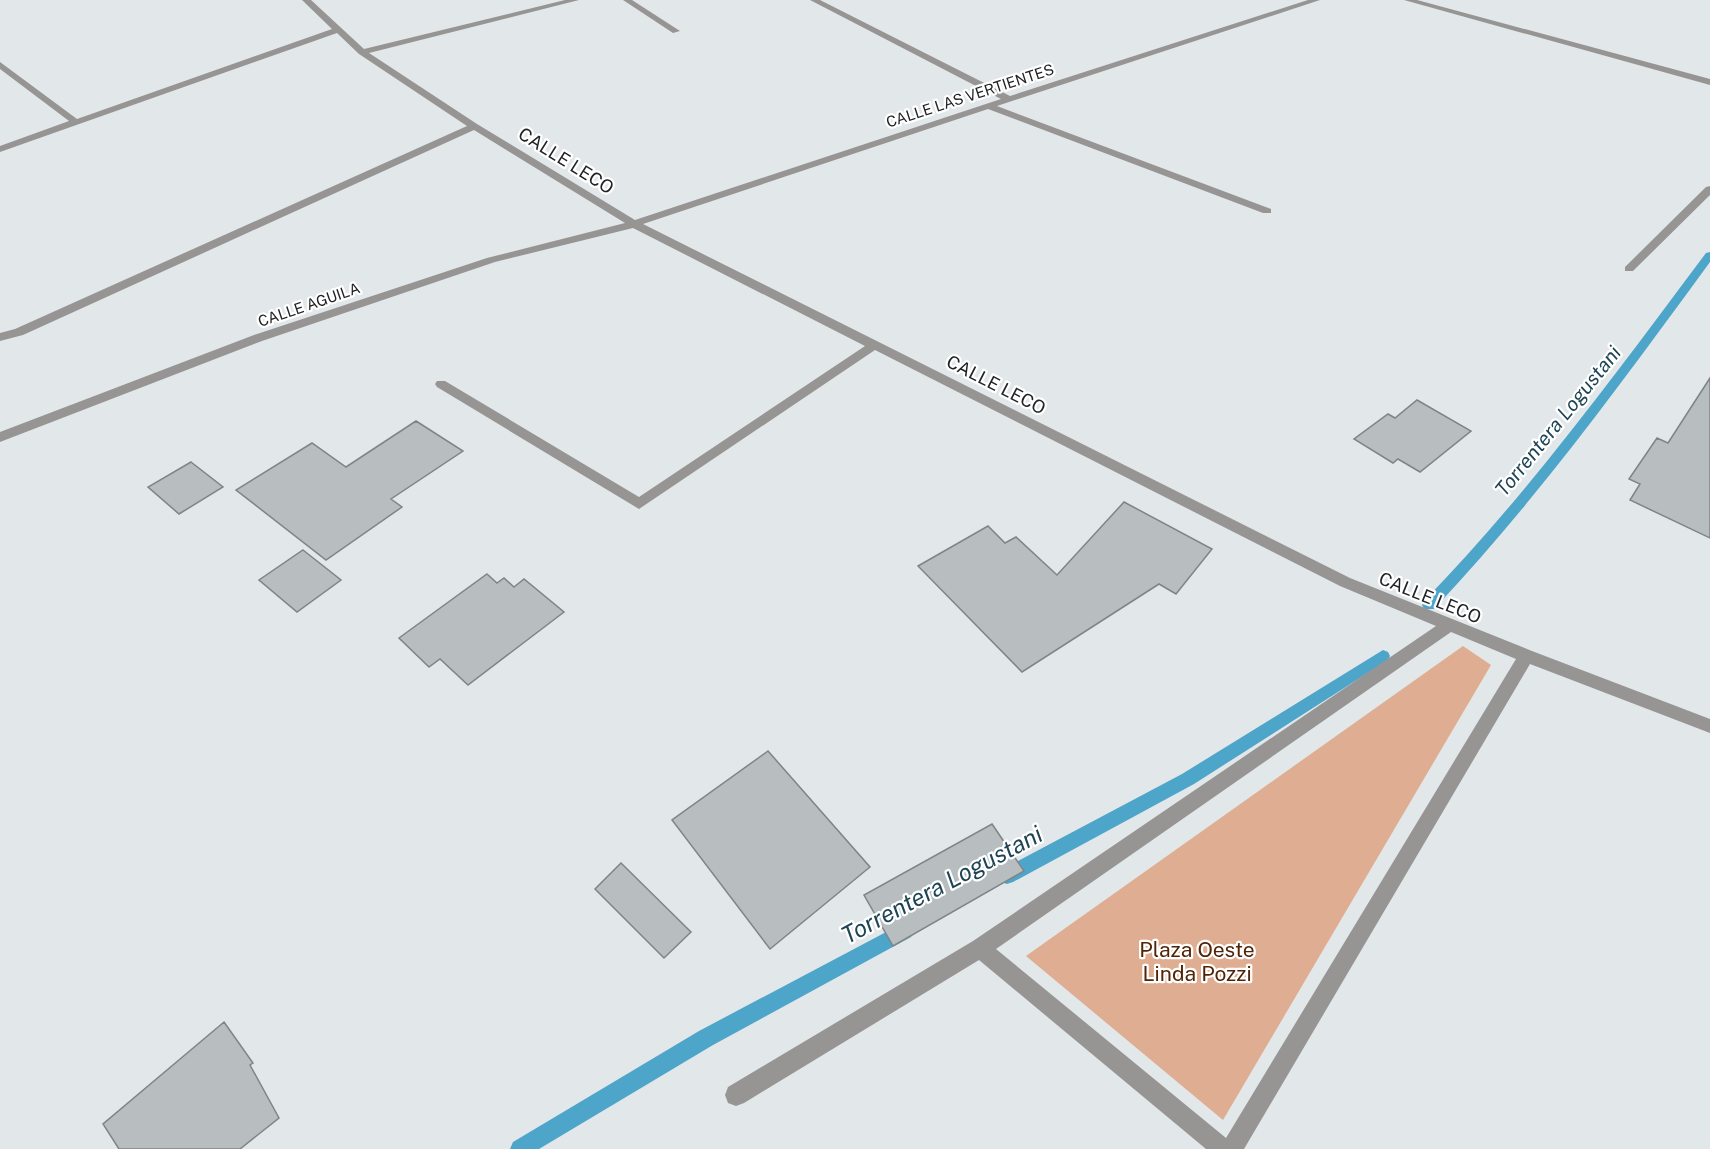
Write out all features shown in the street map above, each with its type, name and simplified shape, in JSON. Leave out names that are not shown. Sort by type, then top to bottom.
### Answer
[{"type":"street","name":"CALLE LECO","points":[[306,0],[362,52],[474,126],[634,224],[1345,582],[1526,656],[1710,726]]},
{"type":"street","points":[[362,52],[575,0]]},
{"type":"street","points":[[627,0],[676,31]]},
{"type":"street","points":[[814,0],[1009,99]]},
{"type":"street","name":"CALLE LAS VERTIENTES","points":[[634,224],[1316,0]]},
{"type":"street","points":[[1408,0],[1710,82]]},
{"type":"street","points":[[0,149],[337,30]]},
{"type":"street","points":[[0,66],[76,123]]},
{"type":"street","points":[[988,106],[1267,211]]},
{"type":"street","points":[[0,337],[30,327],[474,126]]},
{"type":"street","points":[[1629,269],[1710,189]]},
{"type":"street","name":"CALLE AGUILA","points":[[0,437],[258,338],[491,260],[634,224]]},
{"type":"street","points":[[441,384],[639,504],[876,344]]},
{"type":"street","points":[[736,1095],[980,948],[1450,625]]},
{"type":"street","points":[[1232,1149],[1526,656]]},
{"type":"street","points":[[980,948],[1223,1149]]},
{"type":"green space","name":"Plaza Oeste Linda Pozzi","points":[[1463,646],[1491,665],[1223,1120],[1026,956]]},
{"type":"building","points":[[1710,378],[1710,538],[1630,500],[1640,484],[1629,479],[1657,438],[1668,443]]},
{"type":"building","points":[[1417,400],[1471,431],[1420,472],[1398,459],[1393,463],[1354,439],[1388,414],[1395,418]]},
{"type":"building","points":[[416,421],[463,451],[391,499],[402,507],[326,560],[236,490],[312,443],[346,467]]},
{"type":"building","points":[[191,462],[223,487],[179,514],[148,487]]},
{"type":"building","points":[[1124,502],[1212,549],[1176,594],[1159,584],[1022,672],[918,566],[988,526],[1005,543],[1016,537],[1057,575]]},
{"type":"building","points":[[303,550],[341,580],[297,612],[259,580]]},
{"type":"building","points":[[487,574],[497,583],[504,578],[514,587],[524,579],[564,612],[468,685],[440,659],[429,667],[399,638]]},
{"type":"building","points":[[768,751],[870,867],[770,949],[672,820]]},
{"type":"building","points":[[992,824],[1024,871],[893,946],[864,895]]},
{"type":"building","points":[[621,863],[691,932],[664,958],[595,889]]},
{"type":"building","points":[[224,1022],[253,1063],[250,1065],[279,1118],[240,1149],[119,1149],[103,1124]]},
{"type":"waterway","name":"Torrentera Logustani","points":[[1429,605],[1471,561],[1620,377],[1710,255]]},
{"type":"waterway","name":"Torrentera Logustani","points":[[1007,876],[1188,779],[1383,656]]},
{"type":"waterway","name":"Torrentera Logustani","points":[[520,1149],[706,1038],[905,931]]}]
